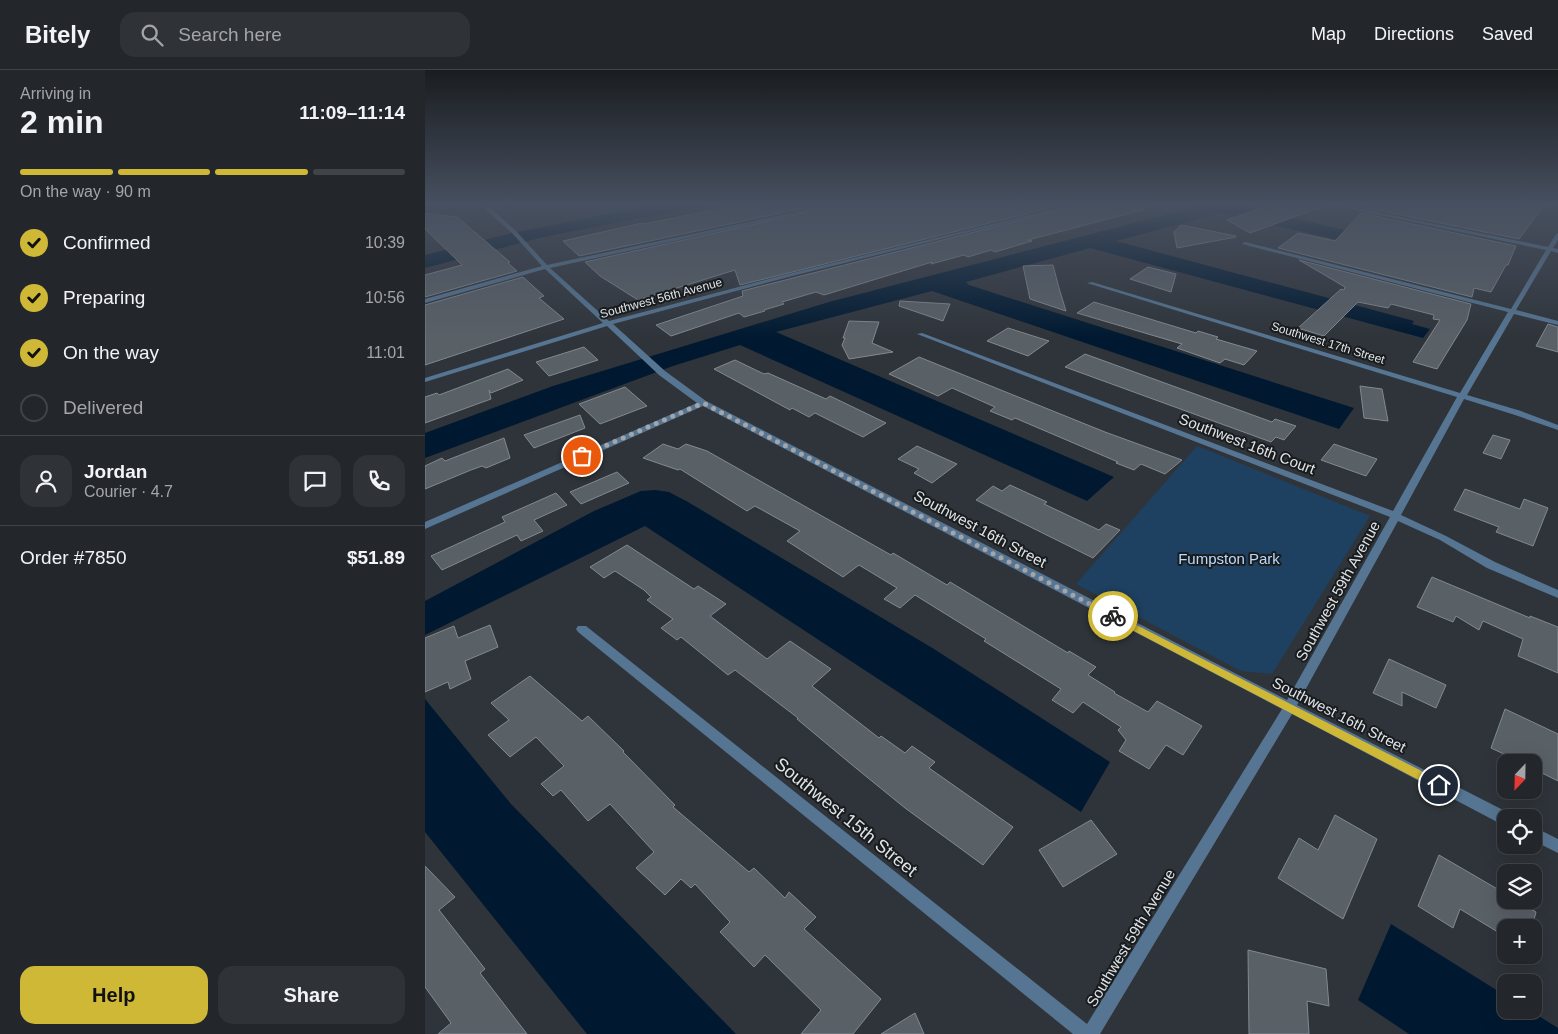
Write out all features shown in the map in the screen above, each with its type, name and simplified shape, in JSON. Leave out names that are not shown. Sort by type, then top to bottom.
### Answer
[{"type":"street","name":"Southwest 16th Street","points":[[529,249],[546,267],[662,373],[703,403],[1497,815]]},
{"type":"street","points":[[425,301],[546,267],[630,249]]},
{"type":"street","name":"Southwest 56th Avenue","points":[[425,380],[609,323],[896,249]]},
{"type":"street","points":[[1265,249],[1558,323]]},
{"type":"street","name":"Southwest 59th Avenue","points":[[1088,1034],[1289,708],[1462,396],[1513,312],[1554,250]]},
{"type":"street","name":"Southwest 17th Street","points":[[1090,283],[1518,413],[1558,428]]},
{"type":"street","name":"Southwest 16th Court","points":[[919,334],[1396,516],[1443,538],[1491,565],[1558,594]]},
{"type":"street","points":[[425,526],[703,403]]},
{"type":"street","name":"Southwest 15th Street","points":[[582,629],[1088,1034]]},
{"type":"street","points":[[1542,838],[1558,846]]},
{"type":"green space","name":"Fumpston Park","points":[[1197,446],[1370,516],[1272,674],[1241,671],[1076,584]]},
{"type":"shaded area","points":[[449,249],[497,249],[425,268],[425,255]]},
{"type":"shaded area","points":[[1033,249],[1086,249],[966,282],[969,285],[1354,408],[1339,429],[932,291],[776,332],[1114,477],[1087,501],[740,345],[673,366],[425,458],[425,433],[553,386],[829,302]]},
{"type":"shaded area","points":[[1094,249],[1146,249],[1414,321],[1412,324],[1430,329],[1423,338]]},
{"type":"shaded area","points":[[1378,249],[1429,249],[1464,257],[1456,267]]},
{"type":"shaded area","points":[[641,491],[669,492],[688,502],[934,649],[1110,762],[1081,812],[645,526],[425,635],[425,601],[594,511]]},
{"type":"shaded area","points":[[425,699],[511,804],[736,1034],[587,1034],[425,832]]},
{"type":"shaded area","points":[[1391,924],[1497,990],[1497,1019],[1542,1018],[1558,1028],[1558,1034],[1409,1034],[1358,1000]]},
{"type":"building","points":[[446,249],[495,249],[517,271],[425,297],[425,275],[462,265]]},
{"type":"building","points":[[572,249],[612,249],[579,256]]},
{"type":"building","points":[[643,249],[885,249],[740,285],[735,270],[638,300],[600,276],[585,262]]},
{"type":"building","points":[[908,249],[1005,249],[995,252],[991,250],[968,257],[964,255],[931,264],[932,262],[824,295],[816,292],[782,302],[784,304],[765,311],[744,317],[739,313],[671,336],[656,325],[743,296],[742,291]]},
{"type":"building","points":[[1282,249],[1515,249],[1508,265],[1506,265],[1491,292],[1474,288],[1472,297]]},
{"type":"building","points":[[1299,260],[1471,304],[1467,320],[1437,369],[1413,362],[1440,320],[1433,319],[1434,315],[1391,304],[1388,308],[1358,302],[1324,336],[1298,328],[1341,289],[1344,290],[1345,287]]},
{"type":"building","points":[[1053,265],[1066,311],[1030,299],[1023,266]]},
{"type":"building","points":[[1148,267],[1176,274],[1171,292],[1130,279]]},
{"type":"building","points":[[523,277],[544,296],[539,298],[564,319],[425,365],[425,305]]},
{"type":"building","points":[[900,301],[950,304],[943,321],[899,306]]},
{"type":"building","points":[[1094,302],[1196,333],[1198,331],[1218,337],[1216,339],[1257,351],[1244,365],[1225,359],[1220,363],[1177,348],[1182,344],[1077,313]]},
{"type":"building","points":[[849,321],[879,322],[872,343],[893,352],[849,359],[842,345]]},
{"type":"building","points":[[1548,324],[1558,327],[1558,352],[1536,346]]},
{"type":"building","points":[[1008,328],[1049,341],[1028,356],[987,341]]},
{"type":"building","points":[[584,347],[598,360],[549,376],[536,362]]},
{"type":"building","points":[[1085,354],[1272,422],[1275,419],[1296,426],[1284,440],[1276,437],[1271,442],[1065,367]]},
{"type":"building","points":[[919,357],[1105,432],[1182,460],[1165,474],[1141,464],[1134,470],[1015,418],[1012,420],[990,411],[995,407],[952,388],[938,396],[889,374]]},
{"type":"building","points":[[735,360],[826,399],[830,396],[886,423],[863,437],[815,413],[809,417],[792,408],[790,410],[714,369]]},
{"type":"building","points":[[508,369],[523,380],[491,393],[489,390],[491,399],[425,423],[425,397],[437,393],[439,395]]},
{"type":"building","points":[[1360,386],[1382,389],[1388,421],[1364,418]]},
{"type":"building","points":[[625,387],[647,406],[600,424],[579,404]]},
{"type":"building","points":[[580,415],[585,428],[534,448],[524,435]]},
{"type":"building","points":[[1493,435],[1510,440],[1501,459],[1483,453]]},
{"type":"building","points":[[504,438],[510,458],[486,468],[482,466],[471,470],[425,489],[425,466],[442,458],[445,461]]},
{"type":"building","points":[[663,444],[678,449],[686,444],[707,451],[891,555],[893,553],[947,585],[950,582],[1068,653],[1069,651],[1096,667],[1088,675],[1114,693],[1148,712],[1157,701],[1202,726],[1183,755],[1166,745],[1149,769],[1119,751],[1126,740],[1118,730],[1121,727],[1083,702],[1073,713],[1052,700],[1061,689],[915,595],[900,608],[884,599],[897,588],[859,565],[843,577],[787,541],[800,531],[755,506],[747,511],[680,469],[678,470],[643,458]]},
{"type":"building","points":[[1334,444],[1377,459],[1366,476],[1321,460]]},
{"type":"building","points":[[917,446],[957,464],[932,483],[914,473],[919,469],[898,459]]},
{"type":"building","points":[[617,472],[629,483],[581,504],[570,492]]},
{"type":"building","points":[[1010,485],[1047,502],[1044,504],[1099,530],[1106,524],[1120,530],[1093,558],[976,500],[993,486],[1002,491]]},
{"type":"building","points":[[1465,489],[1520,509],[1524,499],[1548,508],[1533,546],[1496,532],[1499,527],[1454,510]]},
{"type":"building","points":[[556,493],[567,505],[534,520],[543,531],[521,541],[517,535],[442,570],[431,556],[505,522],[502,517]]},
{"type":"building","points":[[627,545],[694,589],[698,586],[726,604],[710,616],[767,659],[790,641],[831,669],[812,686],[879,738],[881,736],[905,753],[912,746],[935,762],[929,768],[1013,827],[983,865],[905,808],[798,718],[735,670],[728,675],[681,637],[677,640],[661,628],[673,619],[647,600],[651,597],[644,590],[615,571],[604,578],[590,567]]},
{"type":"building","points":[[1432,577],[1530,618],[1530,616],[1558,627],[1558,673],[1518,656],[1523,639],[1483,621],[1479,630],[1456,616],[1453,622],[1417,607]]},
{"type":"building","points":[[490,625],[498,647],[465,661],[471,679],[450,689],[448,682],[425,692],[425,638],[454,626],[458,638]]},
{"type":"building","points":[[1389,659],[1446,685],[1436,708],[1402,692],[1402,706],[1373,693]]},
{"type":"building","points":[[530,676],[582,721],[588,716],[675,805],[673,807],[749,872],[754,868],[785,898],[789,892],[816,917],[804,929],[881,999],[853,1034],[801,1034],[821,1010],[765,955],[754,967],[720,932],[730,922],[695,884],[691,888],[681,879],[665,895],[636,868],[654,852],[610,804],[588,821],[561,790],[553,796],[541,784],[564,766],[536,737],[510,757],[488,735],[509,720],[491,703]]},
{"type":"building","points":[[1505,709],[1558,734],[1558,781],[1543,774],[1543,754],[1504,754],[1491,748]]},
{"type":"building","points":[[1335,815],[1377,839],[1343,919],[1278,878],[1299,838],[1318,850]]},
{"type":"building","points":[[1091,820],[1117,854],[1063,887],[1039,850]]},
{"type":"building","points":[[1439,855],[1497,889],[1497,909],[1531,909],[1536,912],[1534,919],[1497,919],[1497,932],[1460,909],[1453,928],[1418,906]]},
{"type":"building","points":[[425,866],[455,897],[439,910],[485,969],[480,973],[527,1034],[438,1034],[451,1023],[425,987]]},
{"type":"building","points":[[1248,950],[1326,969],[1329,1006],[1307,1001],[1309,1034],[1249,1034]]},
{"type":"building","points":[[915,1013],[924,1034],[881,1034]]},
{"type":"way so far","points":[[582,456],[703,403],[1113,616]]},
{"type":"route","points":[[1113,616],[1439,785]]}]
